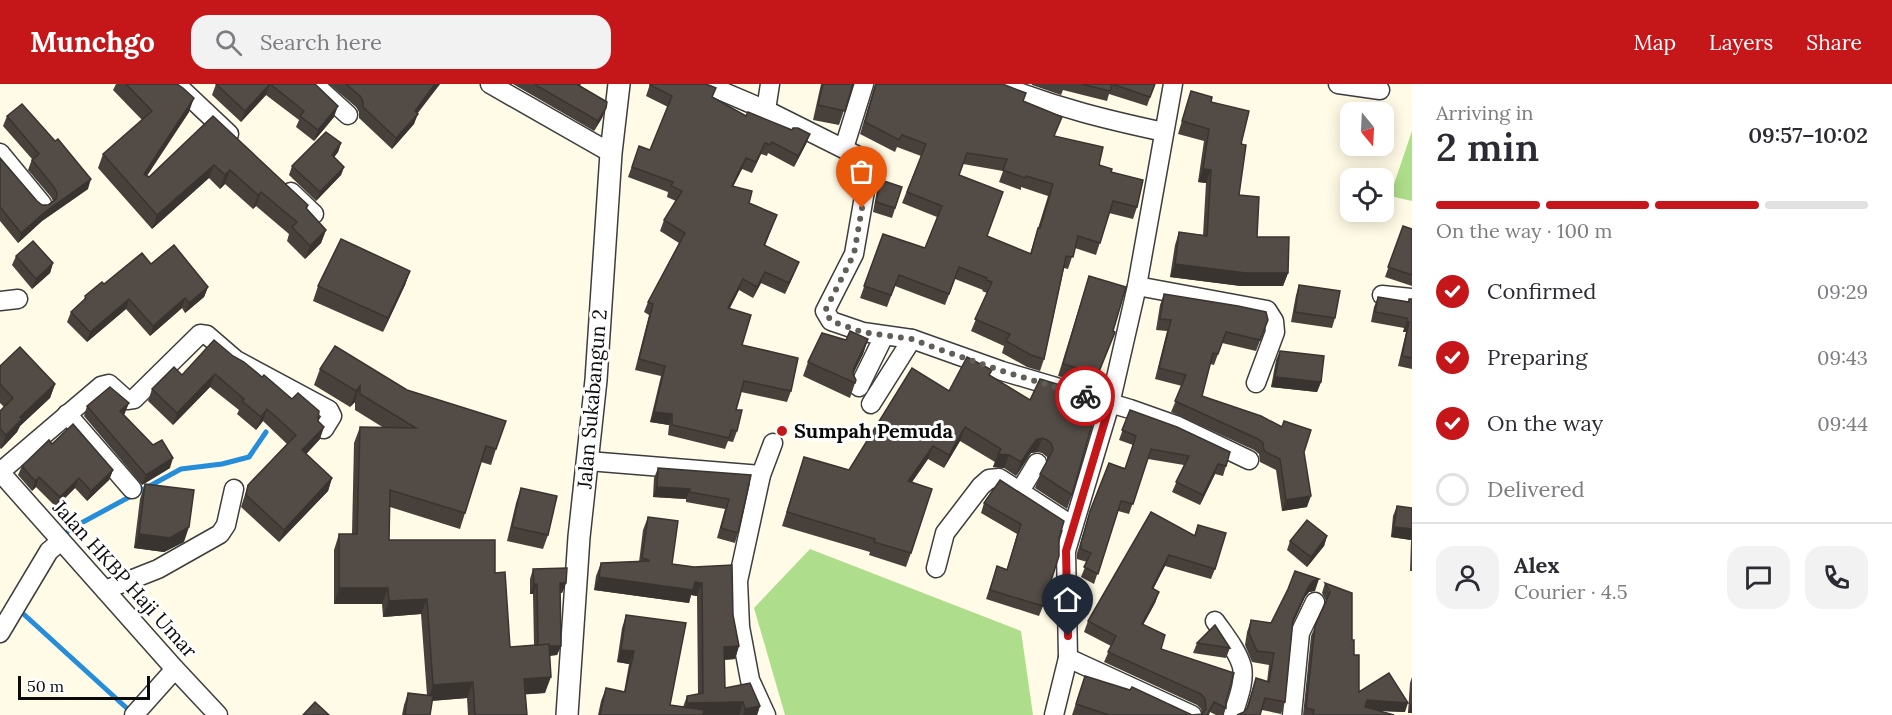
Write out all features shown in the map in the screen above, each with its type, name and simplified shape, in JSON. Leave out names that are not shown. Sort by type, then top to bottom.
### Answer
[{"type":"street","points":[[176,84],[245,149]]},
{"type":"street","points":[[314,84],[348,115]]},
{"type":"street","points":[[490,84],[611,153]]},
{"type":"street","name":"Jalan Sukabangun 2","points":[[567,715],[579,537],[596,380],[611,153],[619,84]]},
{"type":"street","points":[[705,84],[766,110],[870,162],[854,254],[825,311],[831,321],[862,332],[912,339],[1002,371],[1178,426],[1249,460]]},
{"type":"street","points":[[766,110],[770,84]]},
{"type":"street","points":[[844,148],[864,84]]},
{"type":"street","points":[[1054,715],[1068,657],[1066,551],[1110,404],[1137,286],[1173,84]]},
{"type":"street","points":[[1338,84],[1380,90]]},
{"type":"street","points":[[1005,87],[1042,102],[1092,117],[1164,132]]},
{"type":"street","points":[[0,153],[42,204]]},
{"type":"street","points":[[279,181],[314,214]]},
{"type":"street","points":[[1137,286],[1267,310],[1274,321],[1275,332],[1256,383]]},
{"type":"street","points":[[1382,295],[1412,298]]},
{"type":"street","points":[[0,472],[104,384],[112,385],[127,400],[132,400],[196,336],[202,334],[236,360],[329,410],[332,416],[324,429]]},
{"type":"street","points":[[859,387],[884,336]]},
{"type":"street","points":[[871,404],[912,339]]},
{"type":"street","points":[[67,414],[132,489]]},
{"type":"street","points":[[766,715],[750,680],[740,627],[738,581],[761,475],[774,443]]},
{"type":"street","points":[[588,461],[761,475]]},
{"type":"street","points":[[1020,490],[1037,463]]},
{"type":"street","name":"Jalan HKBP Haji Umar","points":[[0,472],[174,669],[218,715]]},
{"type":"street","points":[[936,568],[945,533],[981,486],[989,480],[999,478],[1073,526]]},
{"type":"street","points":[[105,591],[158,569],[220,534],[226,525],[234,489]]},
{"type":"street","points":[[0,633],[58,538]]},
{"type":"street","points":[[1292,715],[1300,633],[1315,602]]},
{"type":"street","points":[[1215,621],[1231,645],[1242,668],[1241,690],[1233,715]]},
{"type":"street","points":[[1068,657],[1192,715]]},
{"type":"street","points":[[134,715],[174,669]]},
{"type":"green space","points":[[1412,131],[1412,201],[1394,197],[1394,184]]},
{"type":"green space","points":[[810,549],[1021,631],[1033,715],[785,715],[754,608]]},
{"type":"building","points":[[126,84],[177,84],[194,98],[144,174],[149,177],[213,116],[308,205],[306,208],[326,230],[310,246],[292,227],[297,222],[261,192],[258,195],[230,170],[225,175],[214,165],[157,215],[103,154],[152,111]]},
{"type":"building","points":[[216,84],[270,84],[245,111]]},
{"type":"building","points":[[270,84],[315,84],[338,106],[318,130],[300,116],[304,111]]},
{"type":"building","points":[[346,84],[435,84],[415,111],[418,114],[396,138],[363,107],[360,96]]},
{"type":"building","points":[[534,84],[579,84],[607,102],[606,108],[598,121]]},
{"type":"building","points":[[650,84],[706,84],[716,88],[712,97],[746,116],[748,112],[792,130],[798,128],[810,134],[798,156],[772,142],[770,145],[765,143],[756,162],[746,158],[732,186],[752,191],[749,203],[777,215],[764,245],[799,262],[789,283],[765,272],[757,287],[743,279],[728,308],[751,315],[742,345],[798,358],[791,391],[744,381],[736,410],[742,410],[737,431],[731,430],[729,438],[672,425],[672,414],[654,412],[665,366],[639,359],[653,304],[648,302],[685,233],[664,220],[682,191],[671,186],[673,182],[632,167],[639,146],[650,150],[672,96]]},
{"type":"building","points":[[823,84],[853,84],[845,111],[818,105]]},
{"type":"building","points":[[876,84],[1004,84],[1026,93],[1023,101],[1062,117],[1054,136],[1103,147],[1099,165],[1112,169],[1111,172],[1143,180],[1137,207],[1113,201],[1100,243],[1078,236],[1073,257],[1066,256],[1044,359],[1031,355],[1006,341],[1010,334],[975,319],[992,282],[986,280],[987,278],[959,267],[949,294],[899,275],[891,295],[864,286],[883,234],[925,248],[942,206],[907,192],[926,144],[902,135],[899,140],[865,122]],"holes":[[[967,153],[1007,159],[1003,170],[1053,184],[1031,254],[987,236],[1003,192],[959,175]]]},
{"type":"building","points":[[1081,84],[1112,84],[1110,91]]},
{"type":"building","points":[[1112,84],[1155,84],[1150,97]]},
{"type":"building","points":[[1191,91],[1212,97],[1211,102],[1249,111],[1241,144],[1246,145],[1239,195],[1259,197],[1257,237],[1289,237],[1288,273],[1246,273],[1175,264],[1179,232],[1207,236],[1211,170],[1203,169],[1209,129],[1182,121]]},
{"type":"building","points":[[22,104],[55,141],[58,139],[91,179],[45,212],[21,233],[0,207],[0,158],[42,205],[48,205],[56,199],[57,193],[32,160],[39,154],[7,116]]},
{"type":"building","points":[[326,132],[341,143],[332,155],[344,167],[320,192],[292,166]]},
{"type":"building","points":[[881,180],[902,187],[895,208],[876,202]]},
{"type":"building","points":[[1403,226],[1412,229],[1412,275],[1388,267]]},
{"type":"building","points":[[341,239],[410,271],[388,318],[318,286]]},
{"type":"building","points":[[33,241],[53,263],[36,279],[16,256]]},
{"type":"building","points":[[174,245],[208,287],[189,303],[185,298],[153,326],[129,299],[90,332],[71,312],[86,298],[85,296],[102,282],[104,284],[142,253],[151,264]]},
{"type":"building","points":[[1089,276],[1126,287],[1113,331],[1115,332],[1098,374],[1063,364]]},
{"type":"building","points":[[1299,285],[1340,291],[1335,318],[1295,312]]},
{"type":"building","points":[[1164,294],[1266,312],[1268,320],[1260,340],[1226,332],[1218,354],[1213,353],[1202,396],[1261,416],[1282,427],[1284,421],[1311,430],[1304,452],[1311,496],[1286,500],[1280,459],[1264,451],[1263,443],[1175,401],[1186,375],[1159,368],[1171,320],[1160,319]]},
{"type":"building","points":[[1378,297],[1409,302],[1409,299],[1412,299],[1412,358],[1402,356],[1409,322],[1407,318],[1375,312]]},
{"type":"building","points":[[850,331],[868,339],[854,368],[855,383],[808,362],[822,333],[846,340]]},
{"type":"building","points":[[214,340],[262,377],[264,375],[292,399],[298,393],[319,411],[318,421],[324,427],[302,450],[332,478],[284,530],[246,495],[248,485],[296,435],[267,409],[261,417],[215,374],[177,413],[152,389],[174,367],[182,375]]},
{"type":"building","points":[[335,346],[407,390],[506,421],[496,449],[486,446],[465,513],[390,490],[389,540],[495,540],[495,573],[505,572],[510,647],[549,644],[551,677],[524,679],[527,715],[475,715],[473,682],[433,685],[427,599],[389,601],[388,588],[339,588],[339,534],[357,534],[360,427],[416,428],[360,394],[360,386],[356,391],[320,369]]},
{"type":"building","points":[[20,347],[55,384],[20,417],[22,419],[6,435],[0,429],[0,411],[13,398],[0,384],[0,366]]},
{"type":"building","points":[[1280,351],[1324,356],[1321,382],[1275,377]]},
{"type":"building","points":[[967,357],[992,370],[989,375],[1030,400],[1040,379],[1100,397],[1072,495],[1040,474],[1053,450],[1051,443],[1047,440],[1042,438],[1036,440],[1021,462],[1009,455],[998,454],[1001,449],[965,427],[949,455],[933,446],[908,481],[932,489],[911,553],[874,542],[875,539],[787,512],[804,457],[849,470],[912,368],[949,391]]},
{"type":"building","points":[[110,387],[129,403],[120,411],[153,445],[162,440],[173,458],[146,475],[87,406]]},
{"type":"building","points":[[1130,410],[1177,427],[1230,452],[1226,466],[1218,464],[1203,495],[1176,482],[1189,456],[1151,449],[1133,504],[1121,501],[1098,574],[1084,567],[1091,553],[1081,549],[1081,543],[1090,511],[1109,463],[1125,469],[1136,436],[1122,430]]},
{"type":"building","points":[[73,424],[113,470],[91,491],[79,478],[60,497],[39,477],[35,481],[22,466],[49,440],[52,444]]},
{"type":"building","points":[[658,468],[751,475],[738,533],[721,528],[729,499],[689,492],[690,489],[657,487]]},
{"type":"building","points":[[1000,480],[1064,521],[1059,538],[1059,556],[1043,606],[990,590],[997,566],[1007,570],[1021,524],[984,503]]},
{"type":"building","points":[[145,484],[194,490],[189,527],[170,538],[139,534]]},
{"type":"building","points":[[521,488],[557,496],[548,535],[512,527]]},
{"type":"building","points":[[1397,506],[1412,508],[1412,529],[1394,527]]},
{"type":"building","points":[[1151,512],[1195,536],[1198,525],[1226,533],[1215,569],[1169,555],[1152,588],[1159,592],[1142,624],[1165,635],[1161,649],[1234,673],[1226,708],[1214,702],[1207,715],[1192,715],[1202,714],[1206,709],[1205,699],[1201,694],[1108,652],[1116,636],[1088,621]]},
{"type":"building","points":[[648,517],[678,521],[672,564],[694,567],[732,565],[733,615],[739,646],[724,647],[725,688],[750,683],[760,706],[745,709],[743,702],[687,703],[687,696],[703,693],[702,583],[695,582],[693,590],[599,577],[601,563],[649,561],[642,558]]},
{"type":"building","points":[[1307,520],[1327,536],[1311,557],[1290,541]]},
{"type":"building","points":[[567,568],[566,583],[560,583],[561,646],[538,645],[537,584],[534,584],[533,569]]},
{"type":"building","points":[[1295,571],[1319,579],[1313,581],[1309,586],[1293,620],[1285,702],[1265,698],[1260,715],[1237,715],[1248,707],[1256,678],[1269,682],[1274,653],[1257,651],[1249,633],[1251,620],[1271,623]]},
{"type":"building","points":[[1325,583],[1352,593],[1352,640],[1354,640],[1354,655],[1359,655],[1359,692],[1389,673],[1408,703],[1367,700],[1365,707],[1394,715],[1313,715],[1314,710],[1306,708],[1315,626],[1330,592]]},
{"type":"building","points":[[626,615],[686,623],[670,705],[704,710],[703,715],[600,715],[606,688],[625,692],[634,651],[621,650]]},
{"type":"building","points":[[1215,625],[1230,648],[1197,643]]},
{"type":"building","points":[[1085,676],[1130,690],[1132,687],[1192,715],[1109,715],[1076,704]]},
{"type":"building","points":[[408,693],[433,696],[430,715],[405,715]]},
{"type":"building","points":[[315,702],[329,715],[303,715]]},
{"type":"waterway","points":[[61,537],[72,528],[181,469],[222,464],[249,457],[266,432]]},
{"type":"waterway","points":[[18,609],[131,712]]},
{"type":"way so far","points":[[862,208],[854,254],[825,311],[831,321],[862,332],[912,339],[1002,371],[1085,396]]},
{"type":"place","name":"Sumpah Pemuda","points":[[782,431]]},
{"type":"route","points":[[1068,636],[1066,551],[1110,404],[1085,396]]}]
